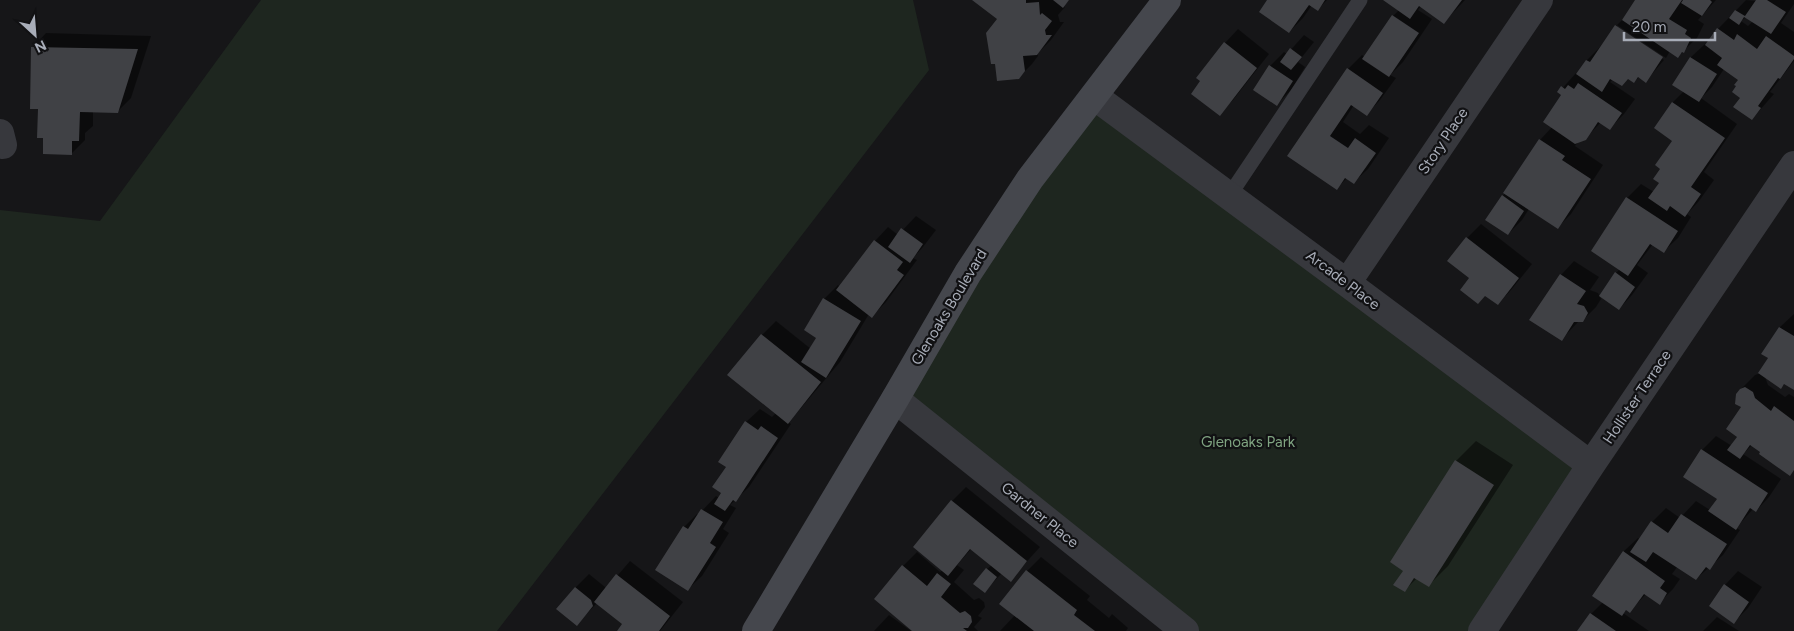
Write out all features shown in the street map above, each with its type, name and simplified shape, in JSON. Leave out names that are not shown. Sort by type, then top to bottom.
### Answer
[{"type":"street","name":"Glenoaks Boulevard","points":[[756,631],[896,399],[968,273],[1030,179],[1167,0]]},
{"type":"street","name":"Story Place","points":[[1347,282],[1539,0]]},
{"type":"street","name":"Arcade Place","points":[[1094,96],[1591,465]]},
{"type":"street","name":"Hollister Terrace","points":[[1482,631],[1591,465],[1794,165]]},
{"type":"street","name":"Gardner Place","points":[[896,399],[1185,631]]},
{"type":"lane","points":[[1229,196],[1360,0]]},
{"type":"green space","points":[[261,0],[913,0],[929,70],[497,631],[0,631],[0,210],[100,221]]},
{"type":"green space","name":"Glenoaks Park","points":[[1094,96],[1591,465],[1482,631],[1185,631],[895,399]]},
{"type":"building","points":[[972,0],[1026,0],[1026,3],[1039,2],[1040,15],[1042,13],[1052,21],[1045,30],[1046,35],[1052,35],[1037,55],[1023,56],[1025,71],[1019,79],[997,81],[995,64],[991,64],[986,33],[997,19]]},
{"type":"building","points":[[1053,0],[1069,0],[1063,8]]},
{"type":"building","points":[[1267,0],[1325,0],[1318,11],[1309,5],[1289,33],[1259,12]]},
{"type":"building","points":[[1383,0],[1462,0],[1444,24],[1419,6],[1410,19]]},
{"type":"building","points":[[1635,0],[1682,0],[1669,19],[1687,30],[1685,34],[1691,38],[1684,53],[1682,52],[1678,58],[1622,20]]},
{"type":"building","points":[[1683,0],[1710,0],[1712,2],[1702,16],[1681,3]]},
{"type":"building","points":[[1756,0],[1767,0],[1786,12],[1771,34],[1744,17],[1739,25],[1729,18],[1735,10],[1745,16]]},
{"type":"building","points":[[1392,15],[1419,33],[1389,77],[1362,59]]},
{"type":"building","points":[[1615,25],[1663,57],[1646,83],[1638,77],[1634,83],[1628,79],[1622,86],[1610,79],[1602,92],[1576,74],[1586,60],[1590,62]]},
{"type":"building","points":[[1717,28],[1734,40],[1737,34],[1757,49],[1766,36],[1794,56],[1794,59],[1780,79],[1778,78],[1758,106],[1761,108],[1752,120],[1733,107],[1740,98],[1732,92],[1738,80],[1717,65],[1722,58],[1705,45]]},
{"type":"building","points":[[1224,42],[1257,68],[1220,116],[1191,94],[1200,81],[1196,78]]},
{"type":"building","points":[[31,47],[138,49],[118,113],[80,112],[79,141],[72,141],[72,155],[43,154],[43,138],[37,138],[38,109],[30,109]]},
{"type":"building","points":[[1290,48],[1302,57],[1291,70],[1280,62]]},
{"type":"building","points":[[1690,57],[1717,74],[1699,102],[1672,85]]},
{"type":"building","points":[[1269,65],[1293,81],[1277,106],[1253,90]]},
{"type":"building","points":[[1347,68],[1383,93],[1367,116],[1351,105],[1330,136],[1348,148],[1355,138],[1376,153],[1354,184],[1345,178],[1337,190],[1287,156]]},
{"type":"building","points":[[1578,83],[1622,113],[1610,130],[1598,122],[1586,140],[1575,144],[1543,122],[1561,95],[1557,92],[1561,86],[1565,89],[1568,85],[1574,89]]},
{"type":"building","points":[[1672,102],[1725,138],[1691,187],[1701,194],[1685,217],[1670,206],[1667,211],[1648,198],[1659,183],[1653,179],[1660,169],[1655,165],[1672,141],[1654,128]]},
{"type":"building","points":[[1539,139],[1565,156],[1562,160],[1591,179],[1558,229],[1503,193]]},
{"type":"building","points":[[1502,195],[1524,211],[1508,235],[1485,220]]},
{"type":"building","points":[[1626,197],[1678,231],[1664,253],[1650,244],[1628,276],[1591,251]]},
{"type":"building","points":[[901,228],[923,244],[910,263],[888,247]]},
{"type":"building","points":[[1466,237],[1519,278],[1498,305],[1485,296],[1478,304],[1460,290],[1469,278],[1447,261]]},
{"type":"building","points":[[874,240],[903,262],[897,270],[904,275],[872,318],[836,290]]},
{"type":"building","points":[[1615,272],[1635,287],[1619,310],[1599,296]]},
{"type":"building","points":[[1560,274],[1586,291],[1577,304],[1584,306],[1588,313],[1583,322],[1574,322],[1562,341],[1529,320]]},
{"type":"building","points":[[823,298],[861,321],[826,378],[801,362],[816,338],[804,330]]},
{"type":"building","points":[[1779,327],[1794,336],[1794,390],[1784,384],[1781,389],[1758,373],[1768,358],[1761,354]]},
{"type":"building","points":[[761,334],[821,382],[788,424],[727,375]]},
{"type":"building","points":[[1745,387],[1753,392],[1755,398],[1771,411],[1774,406],[1794,421],[1794,470],[1790,476],[1759,454],[1760,452],[1750,445],[1740,459],[1727,450],[1737,437],[1726,429],[1741,407],[1735,404],[1736,394]]},
{"type":"building","points":[[745,421],[758,430],[761,426],[778,438],[736,502],[733,500],[725,511],[714,504],[721,493],[712,487],[726,467],[718,462]]},
{"type":"building","points":[[1701,449],[1768,493],[1756,512],[1750,508],[1736,530],[1708,511],[1717,499],[1683,477]]},
{"type":"building","points":[[1455,460],[1494,485],[1429,587],[1414,578],[1405,592],[1393,585],[1403,571],[1390,562]]},
{"type":"building","points":[[951,500],[1027,561],[1011,582],[970,549],[948,576],[913,547]]},
{"type":"building","points":[[701,509],[723,522],[710,543],[716,547],[688,591],[655,570],[683,526],[688,529]]},
{"type":"building","points":[[1681,514],[1727,544],[1710,570],[1706,567],[1696,580],[1653,552],[1646,562],[1630,552],[1651,521],[1668,533]]},
{"type":"building","points":[[1623,551],[1665,581],[1660,588],[1667,593],[1660,605],[1644,594],[1630,613],[1626,610],[1622,616],[1592,596]]},
{"type":"building","points":[[902,565],[927,586],[937,573],[951,584],[941,597],[960,613],[965,611],[971,616],[972,622],[968,628],[963,628],[967,631],[912,631],[874,599]]},
{"type":"building","points":[[986,568],[997,577],[985,593],[973,584]]},
{"type":"building","points":[[1026,570],[1077,610],[1074,615],[1095,631],[1034,631],[999,604]]},
{"type":"building","points":[[616,574],[670,616],[659,631],[617,631],[622,624],[594,602]]},
{"type":"building","points":[[1724,584],[1749,602],[1734,624],[1709,606]]},
{"type":"building","points":[[575,587],[591,600],[593,606],[577,626],[556,609]]},
{"type":"building","points":[[1590,613],[1616,631],[1577,631]]}]
